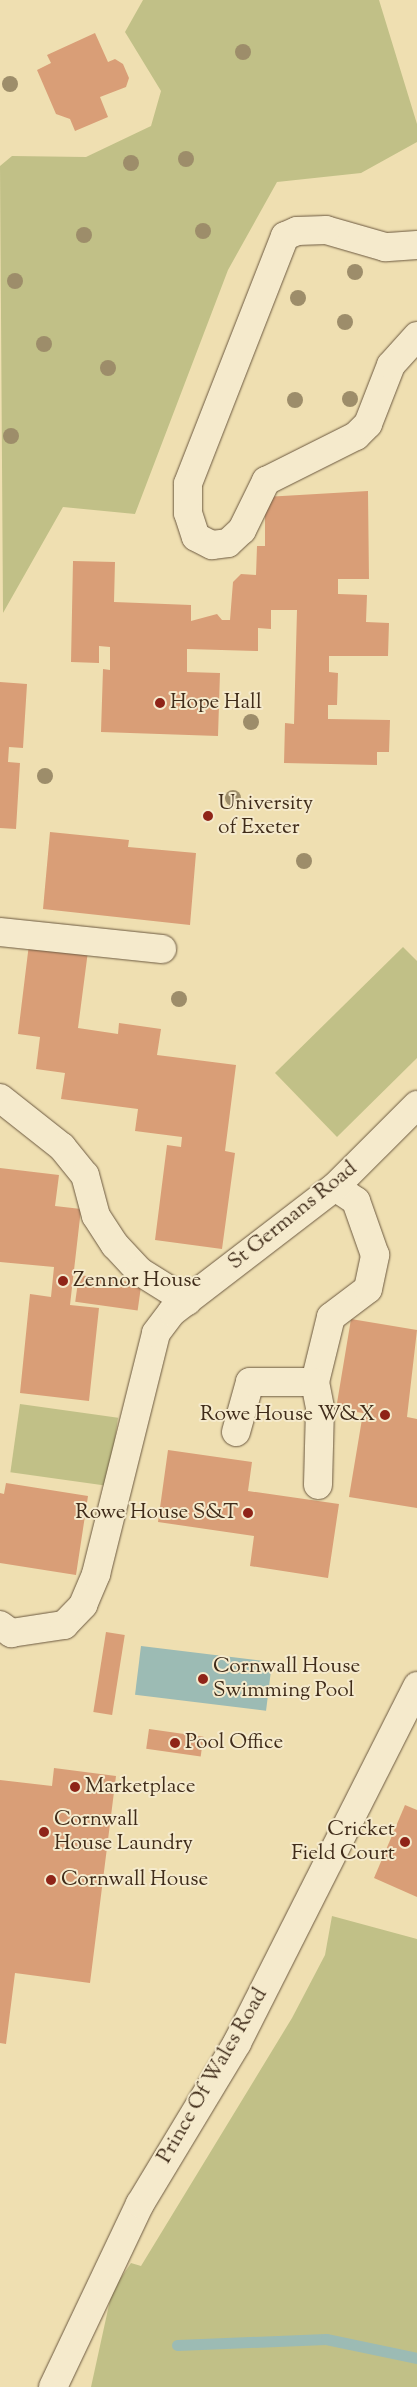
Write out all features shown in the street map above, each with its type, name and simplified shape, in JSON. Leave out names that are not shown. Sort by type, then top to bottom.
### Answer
[{"type":"street","points":[[417,245],[385,247],[326,230],[297,231],[285,236],[188,484],[188,513],[196,537],[212,545],[228,543],[242,530],[266,481],[356,436],[368,424],[391,366],[417,336]]},
{"type":"street","points":[[0,932],[162,949]]},
{"type":"street","points":[[0,1098],[62,1147],[85,1175],[96,1216],[115,1246],[140,1271],[187,1301]]},
{"type":"street","name":"St Germans Road","points":[[0,1626],[11,1633],[64,1624],[83,1605],[96,1574],[156,1333],[187,1301],[335,1187],[417,1105]]},
{"type":"street","points":[[318,1485],[320,1408],[315,1382],[331,1317],[368,1289],[375,1255],[356,1201],[335,1187]]},
{"type":"street","points":[[236,1432],[250,1382],[315,1382]]},
{"type":"street","name":"Prince Of Wales Road","points":[[53,2387],[140,2204],[237,2043],[417,1686]]},
{"type":"shaded area","points":[[143,0],[379,0],[417,124],[417,142],[361,173],[277,182],[228,270],[135,514],[63,507],[3,613],[0,166],[12,156],[86,157],[151,126],[161,91],[125,32]]},
{"type":"shaded area","points":[[403,947],[417,961],[417,1058],[337,1137],[275,1073]]},
{"type":"shaded area","points":[[20,1404],[118,1418],[108,1486],[10,1472]]},
{"type":"shaded area","points":[[332,1916],[417,1939],[417,2387],[91,2387],[112,2291],[131,2263],[141,2266],[292,2018],[325,1955]]},
{"type":"water","name":"Cornwall House Swimming Pool","points":[[141,1646],[272,1662],[266,1711],[135,1695]]},
{"type":"building","points":[[95,33],[108,62],[115,59],[123,64],[129,78],[126,87],[100,97],[108,117],[75,131],[70,119],[56,114],[37,70],[51,63],[47,55]]},
{"type":"building","points":[[368,491],[369,579],[338,579],[338,594],[367,595],[366,622],[389,623],[388,656],[329,656],[329,672],[338,673],[337,705],[328,705],[328,719],[390,720],[389,752],[377,752],[377,765],[284,763],[285,723],[294,724],[297,610],[271,610],[271,629],[258,628],[258,651],[187,649],[187,672],[220,673],[218,736],[101,732],[103,669],[110,670],[110,647],[99,646],[99,663],[71,662],[73,561],[115,562],[114,602],[191,605],[191,621],[217,614],[222,620],[230,620],[233,582],[241,574],[256,575],[257,546],[265,546],[265,497]]},
{"type":"building","points":[[0,682],[27,684],[23,748],[9,747],[8,762],[20,763],[16,829],[0,828]]},
{"type":"building","points":[[50,832],[129,840],[128,847],[196,853],[190,925],[43,909]]},
{"type":"building","points":[[29,944],[88,951],[78,1028],[118,1034],[119,1023],[161,1029],[157,1055],[236,1065],[225,1151],[235,1153],[222,1249],[155,1240],[167,1145],[181,1147],[182,1137],[135,1131],[138,1109],[61,1099],[65,1073],[36,1069],[40,1037],[18,1034]]},
{"type":"building","name":"Zennor House","points":[[0,1168],[59,1175],[55,1206],[81,1209],[70,1305],[99,1308],[89,1401],[20,1393],[30,1294],[51,1297],[54,1267],[0,1262]]},
{"type":"building","points":[[79,1275],[141,1284],[138,1311],[75,1302]]},
{"type":"building","name":"Rowe House W&X","points":[[351,1319],[417,1330],[407,1417],[417,1419],[417,1508],[349,1497],[363,1413],[336,1409]]},
{"type":"building","name":"Rowe House S&T","points":[[168,1450],[252,1462],[248,1491],[339,1504],[328,1578],[250,1566],[254,1536],[158,1522]]},
{"type":"building","points":[[6,1483],[88,1496],[76,1575],[0,1563],[0,1493],[4,1494]]},
{"type":"building","points":[[106,1632],[125,1635],[112,1715],[93,1712]]},
{"type":"building","name":"Pool Office","points":[[149,1729],[203,1737],[201,1756],[146,1749]]},
{"type":"building","name":"Cornwall House","points":[[54,1768],[116,1776],[90,1983],[15,1973],[6,2044],[0,2043],[0,1780],[52,1786]]},
{"type":"building","name":"Cricket Field Court","points":[[405,1805],[417,1810],[417,1897],[374,1878]]},
{"type":"waterway","points":[[177,2345],[326,2339],[417,2358]]},
{"type":"place","name":"Hope Hall","points":[[160,703]]},
{"type":"place","name":"University of Exeter","points":[[208,816]]},
{"type":"place","name":"Zennor House","points":[[63,1281]]},
{"type":"place","name":"Rowe House W&X","points":[[385,1415]]},
{"type":"place","name":"Rowe House S&T","points":[[248,1513]]},
{"type":"place","name":"Cornwall House Swimming Pool","points":[[203,1679]]},
{"type":"place","name":"Pool Office","points":[[175,1743]]},
{"type":"place","name":"Marketplace","points":[[75,1787]]},
{"type":"place","name":"Cornwall House Laundry","points":[[44,1832]]},
{"type":"place","name":"Cricket Field Court","points":[[405,1842]]},
{"type":"place","name":"Cornwall House","points":[[51,1880]]}]
